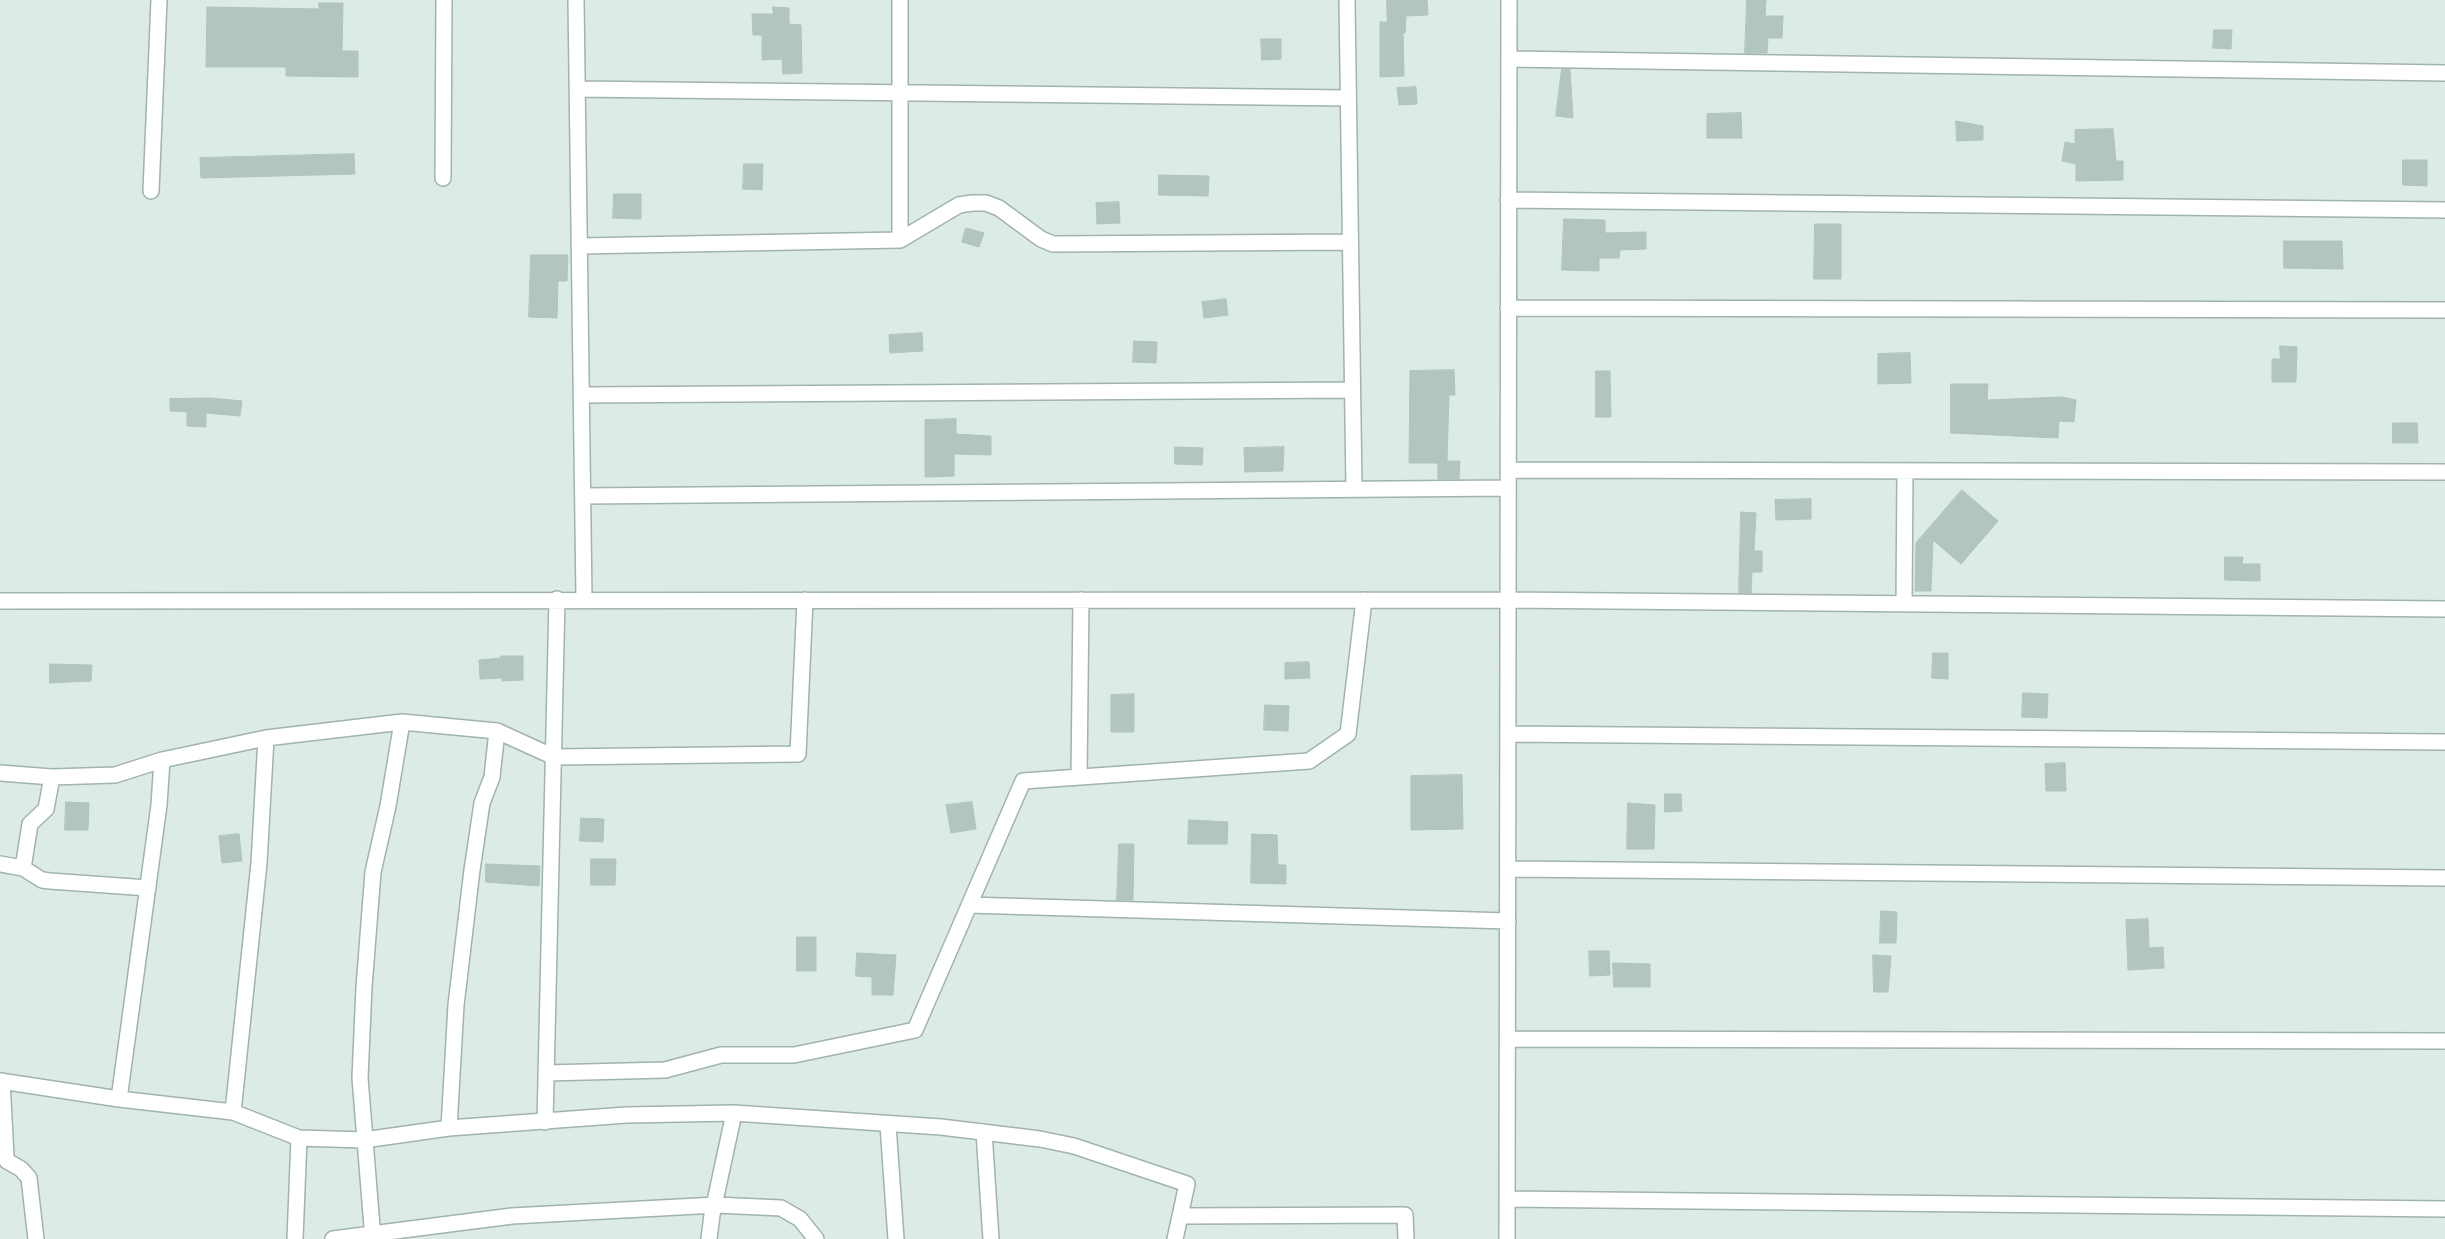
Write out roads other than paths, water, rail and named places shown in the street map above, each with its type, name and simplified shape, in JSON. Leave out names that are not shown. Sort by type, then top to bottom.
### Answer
[{"type":"street","points":[[152,191],[159,0]]},
{"type":"street","points":[[443,178],[444,0]]},
{"type":"street","points":[[576,0],[584,600]]},
{"type":"street","points":[[900,0],[900,240]]},
{"type":"street","points":[[1347,0],[1354,489]]},
{"type":"street","points":[[1507,1239],[1509,0]]},
{"type":"street","points":[[1509,59],[2445,73]]},
{"type":"street","points":[[577,89],[1348,98]]},
{"type":"street","points":[[1508,200],[2445,210]]},
{"type":"street","points":[[579,246],[900,240],[959,205],[986,203],[1005,211],[1041,239],[1053,244],[1350,242]]},
{"type":"street","points":[[1508,308],[2445,310]]},
{"type":"street","points":[[581,394],[1352,390]]},
{"type":"street","points":[[1508,470],[2445,472]]},
{"type":"street","points":[[1904,604],[1905,471]]},
{"type":"street","points":[[583,496],[1508,488]]},
{"type":"street","points":[[545,1122],[557,600]]},
{"type":"street","points":[[0,773],[52,777],[115,775],[162,760],[266,738],[402,722],[497,731],[554,757],[798,754],[805,600]]},
{"type":"street","points":[[1079,777],[1081,600]]},
{"type":"street","points":[[546,1073],[665,1070],[721,1055],[794,1055],[915,1030],[1023,781],[1309,761],[1348,734],[1364,600]]},
{"type":"street","points":[[0,601],[1508,600],[2445,609]]},
{"type":"street","points":[[373,1236],[360,1078],[373,872],[388,806],[402,722]]},
{"type":"street","points":[[448,1128],[456,1005],[472,870],[481,809],[492,777],[497,731]]},
{"type":"street","points":[[1508,734],[2445,742]]},
{"type":"street","points":[[232,1112],[259,863],[266,738]]},
{"type":"street","points":[[119,1099],[148,888],[162,760]]},
{"type":"street","points":[[23,868],[30,824],[46,809],[52,777]]},
{"type":"street","points":[[0,864],[23,868],[42,880],[148,888]]},
{"type":"street","points":[[1508,869],[2445,878]]},
{"type":"street","points":[[969,905],[1508,921]]},
{"type":"street","points":[[1508,1039],[2445,1041]]},
{"type":"street","points":[[36,1239],[29,1178],[21,1169],[8,1161],[6,1156],[1,1081],[119,1099],[232,1112],[299,1138],[364,1140],[448,1128],[626,1115],[734,1113],[888,1125],[941,1127],[984,1132],[1074,1146],[1187,1184],[1175,1239]]},
{"type":"street","points":[[709,1239],[712,1215],[716,1205],[734,1113]]},
{"type":"street","points":[[888,1125],[896,1239]]},
{"type":"street","points":[[984,1132],[991,1239]]},
{"type":"street","points":[[295,1239],[299,1138]]},
{"type":"street","points":[[1507,1199],[2445,1210]]},
{"type":"street","points":[[333,1239],[373,1236],[512,1216],[716,1205],[782,1208],[800,1219],[816,1239]]},
{"type":"street","points":[[1181,1216],[1405,1215],[1406,1239]]}]
